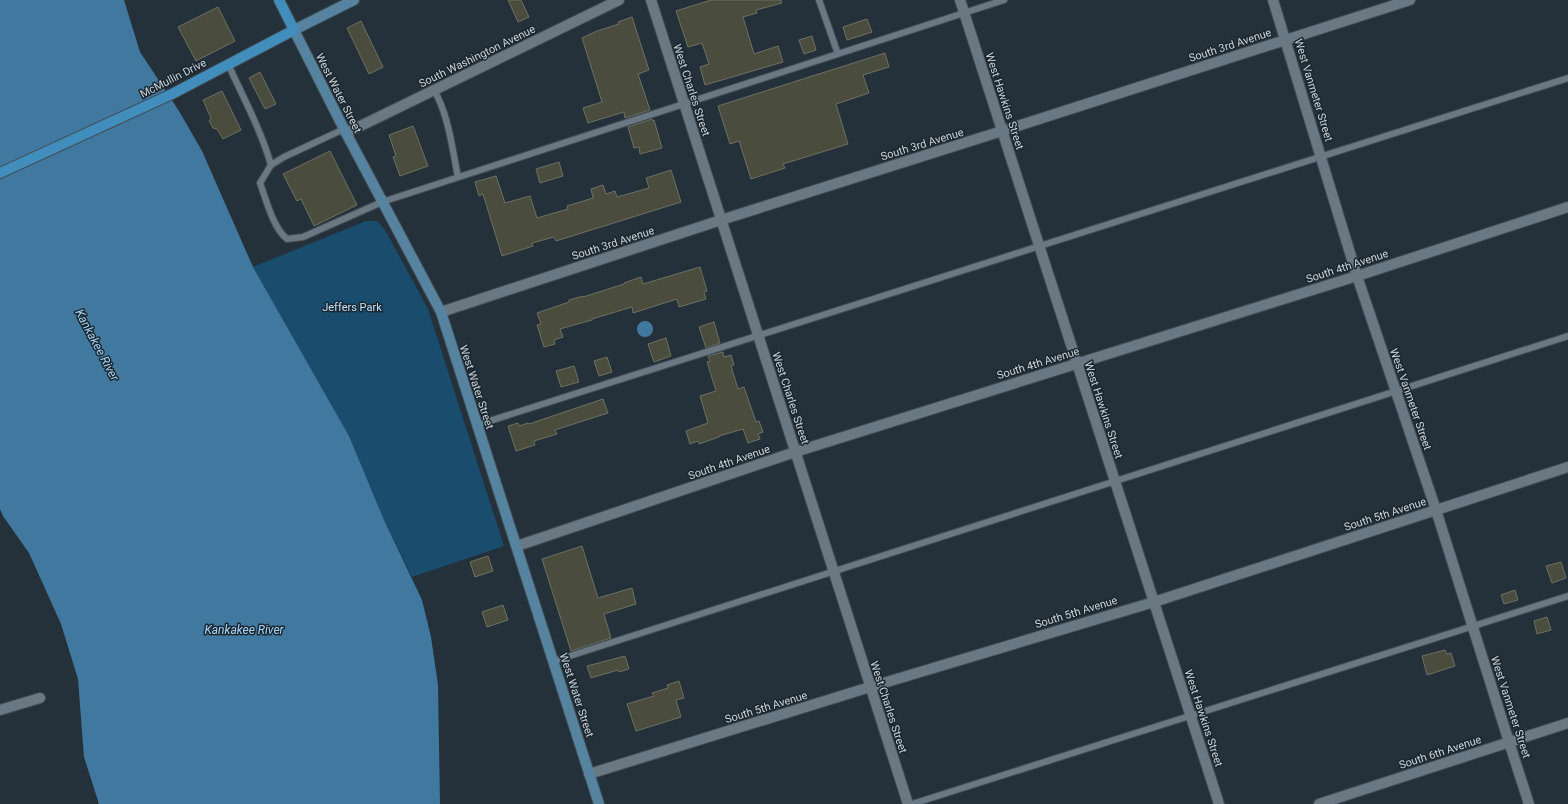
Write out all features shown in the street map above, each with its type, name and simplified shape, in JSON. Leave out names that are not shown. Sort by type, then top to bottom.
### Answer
[{"type":"main road","name":"West Water Street","points":[[279,0],[345,131],[440,312],[517,546],[599,804]]},
{"type":"main road","name":"McMullin Drive","points":[[0,173],[172,94],[354,0]]},
{"type":"street","name":"South Washington Avenue","points":[[345,131],[434,90],[619,0]]},
{"type":"street","name":"West Charles Street","points":[[651,0],[908,804]]},
{"type":"street","name":"West Hawkins Street","points":[[960,0],[1219,804]]},
{"type":"street","name":"West Vanmeter Street","points":[[1273,0],[1357,276],[1436,510],[1529,804]]},
{"type":"street","name":"South 3rd Avenue","points":[[440,312],[721,220],[1002,132],[1410,0]]},
{"type":"street","name":"South 4th Avenue","points":[[517,546],[795,452],[1357,276],[1568,208]]},
{"type":"street","name":"South 5th Avenue","points":[[589,774],[870,687],[1154,602],[1568,468]]},
{"type":"street","points":[[0,710],[40,698]]},
{"type":"street","name":"South 6th Avenue","points":[[1319,804],[1568,723]]},
{"type":"lane","points":[[819,0],[838,54]]},
{"type":"lane","points":[[345,131],[284,157],[271,165],[260,183],[281,235],[287,239],[303,237],[382,202],[1004,0]]},
{"type":"lane","points":[[228,64],[268,154],[271,165]]},
{"type":"lane","points":[[477,425],[1568,78]]},
{"type":"lane","points":[[434,90],[445,115],[458,177]]},
{"type":"lane","points":[[554,661],[1568,336]]},
{"type":"lane","points":[[912,804],[1568,596]]},
{"type":"green space","name":"Jeffers Park","points":[[366,221],[377,221],[385,230],[428,309],[504,546],[412,577],[384,520],[349,436],[253,267]]},
{"type":"water","name":"Kankakee River","points":[[0,0],[124,0],[140,52],[179,111],[202,151],[253,267],[349,436],[384,520],[422,600],[431,637],[438,685],[440,804],[99,804],[84,757],[78,679],[61,624],[29,553],[3,516],[0,509]]},
{"type":"water","points":[[645,321],[652,326],[653,329],[648,336],[645,337],[638,332],[637,329],[642,322]]},
{"type":"building","points":[[508,0],[521,0],[529,17],[518,22]]},
{"type":"building","points":[[711,0],[781,0],[782,3],[756,10],[757,13],[743,17],[754,54],[778,46],[783,62],[705,85],[700,67],[709,64],[702,43],[688,47],[676,11]]},
{"type":"building","points":[[218,7],[235,41],[196,61],[178,27]]},
{"type":"building","points":[[632,17],[649,70],[638,74],[650,110],[625,118],[624,112],[588,123],[583,108],[602,102],[582,38],[597,31],[619,24],[618,22]]},
{"type":"building","points":[[867,19],[872,32],[847,40],[843,27]]},
{"type":"building","points":[[361,21],[383,67],[369,74],[347,28]]},
{"type":"building","points":[[812,36],[816,50],[804,54],[799,40]]},
{"type":"building","points":[[885,53],[889,67],[863,75],[869,93],[836,104],[848,144],[783,164],[785,168],[751,179],[739,141],[730,144],[718,106]]},
{"type":"building","points":[[260,72],[276,104],[265,109],[249,78]]},
{"type":"building","points":[[222,91],[241,130],[223,139],[217,129],[213,128],[209,121],[211,118],[203,100]]},
{"type":"building","points":[[652,119],[653,121],[654,120],[662,148],[640,154],[639,147],[634,148],[628,127]]},
{"type":"building","points":[[413,126],[428,166],[400,176],[393,157],[396,156],[389,135]]},
{"type":"building","points":[[330,151],[357,205],[314,226],[301,199],[297,201],[283,174]]},
{"type":"building","points":[[559,162],[563,176],[540,183],[536,169]]},
{"type":"building","points":[[671,170],[681,202],[556,241],[554,237],[532,243],[533,246],[502,256],[483,194],[479,196],[475,182],[496,176],[505,203],[530,196],[537,218],[568,209],[567,206],[593,198],[591,189],[603,185],[606,194],[615,191],[617,197],[649,188],[646,178]]},
{"type":"building","points":[[700,267],[707,291],[704,292],[706,299],[679,307],[677,299],[633,313],[632,307],[560,329],[563,337],[554,340],[555,344],[544,347],[537,325],[541,324],[537,313],[569,302],[569,300],[624,284],[641,277],[643,284]]},
{"type":"building","points":[[714,322],[720,343],[706,348],[699,327]]},
{"type":"building","points":[[666,338],[671,356],[654,362],[648,344]]},
{"type":"building","points":[[723,352],[724,357],[731,355],[734,365],[731,366],[738,389],[744,387],[756,422],[759,421],[763,432],[758,434],[760,439],[748,443],[743,429],[699,444],[698,441],[690,444],[686,431],[708,423],[700,396],[716,391],[707,362],[710,361],[708,356]]},
{"type":"building","points":[[607,357],[612,372],[599,376],[594,361]]},
{"type":"building","points":[[574,366],[579,382],[561,387],[556,371]]},
{"type":"building","points":[[603,399],[608,413],[555,430],[557,434],[534,441],[535,445],[516,451],[508,426],[518,423],[519,426],[529,424]]},
{"type":"building","points":[[582,546],[598,598],[632,588],[636,604],[604,614],[611,638],[571,651],[542,559]]},
{"type":"building","points":[[488,556],[493,571],[475,577],[470,562]]},
{"type":"building","points":[[1561,562],[1566,578],[1552,583],[1546,566]]},
{"type":"building","points":[[1515,590],[1518,600],[1504,604],[1501,595]]},
{"type":"building","points":[[503,605],[508,620],[487,627],[482,612]]},
{"type":"building","points":[[1547,617],[1551,630],[1537,634],[1534,621]]},
{"type":"building","points":[[1445,650],[1447,654],[1451,653],[1455,666],[1427,675],[1422,656]]},
{"type":"building","points":[[625,656],[629,669],[619,672],[618,670],[591,678],[587,666]]},
{"type":"building","points":[[679,681],[684,698],[676,700],[681,717],[636,731],[627,704],[654,696],[652,693],[668,688],[667,685]]}]
